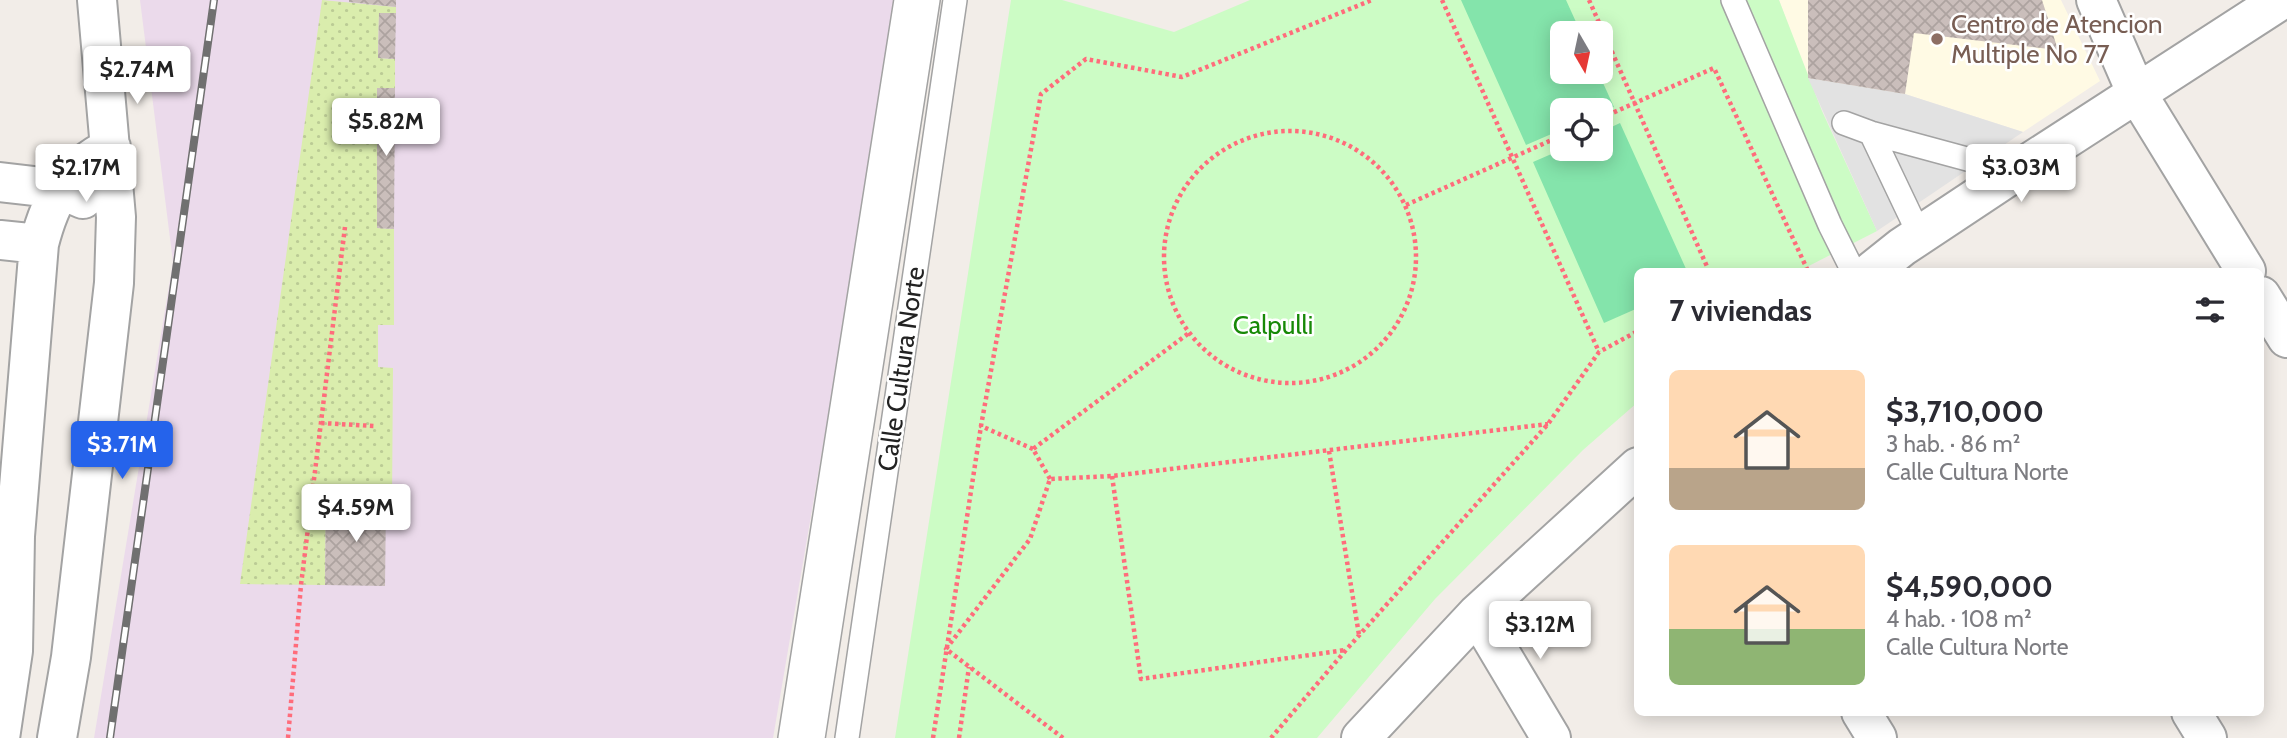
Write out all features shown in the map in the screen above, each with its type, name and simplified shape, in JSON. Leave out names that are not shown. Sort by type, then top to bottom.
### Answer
[{"type":"street","points":[[57,738],[71,657],[114,283],[116,217],[97,0]]},
{"type":"street","points":[[2096,0],[2136,92],[2244,268]]},
{"type":"street","points":[[1878,268],[1913,252],[2015,172],[2281,0]]},
{"type":"street","points":[[0,738],[15,536],[18,242],[47,215],[60,189],[74,172],[91,157],[111,147]]},
{"type":"street","points":[[0,182],[60,189],[116,217]]},
{"type":"street","points":[[2264,301],[2287,338]]},
{"type":"street","points":[[1362,738],[1477,614],[1634,471]]},
{"type":"street","points":[[1477,614],[1551,738]]},
{"type":"street","points":[[6,650],[71,657]]},
{"type":"street","points":[[1863,716],[1877,738]]},
{"type":"street","points":[[2193,716],[2207,738]]},
{"type":"lane","points":[[790,738],[906,0]]},
{"type":"lane","points":[[813,738],[928,0]]},
{"type":"lane","name":"Calle Cultura Norte","points":[[847,738],[955,0]]},
{"type":"lane","points":[[1733,0],[1830,225],[1852,268]]},
{"type":"lane","points":[[1844,123],[1871,133],[2015,172]]},
{"type":"lane","points":[[1871,133],[1913,252]]},
{"type":"path","points":[[933,738],[981,426],[1041,94],[1086,59],[1182,77],[1372,0]]},
{"type":"path","points":[[1442,0],[1599,352]]},
{"type":"path","points":[[1589,0],[1708,268]]},
{"type":"path","points":[[1613,113],[1714,68],[1807,268]]},
{"type":"path","points":[[1289,131],[1314,133],[1359,151],[1378,166],[1394,184],[1406,205],[1414,228],[1417,252],[1415,276],[1409,300],[1399,321],[1385,341],[1367,357],[1324,379],[1300,383],[1275,382],[1250,377],[1227,367],[1206,352],[1189,333],[1176,312],[1167,288],[1163,263],[1165,238],[1171,213],[1183,191],[1198,170],[1217,154],[1239,142],[1264,134],[1289,131]]},
{"type":"path","points":[[1406,205],[1550,141]]},
{"type":"path","points":[[288,738],[300,585],[345,227]]},
{"type":"path","points":[[1033,449],[1189,333]]},
{"type":"path","points":[[1271,738],[1548,424],[1599,352],[1634,333]]},
{"type":"path","points":[[321,423],[374,426]]},
{"type":"path","points":[[1050,479],[1112,476],[1548,424]]},
{"type":"path","points":[[946,649],[1030,539],[1050,479],[1033,449],[981,426]]},
{"type":"path","points":[[1329,450],[1359,636]]},
{"type":"path","points":[[1112,476],[1141,679],[1346,650]]},
{"type":"path","points":[[946,649],[1063,738]]},
{"type":"path","points":[[959,738],[969,667]]},
{"type":"shaded area","points":[[140,0],[899,0],[773,738],[94,738],[173,262]]},
{"type":"shaded area","name":"Centro de Atencion Multiple No 77","points":[[1779,0],[2061,0],[2100,81],[2023,132],[1905,94],[1808,78]]},
{"type":"shaded area","points":[[1808,78],[1905,94],[2023,132],[1877,231]]},
{"type":"green space","points":[[322,0],[396,7],[396,13],[379,13],[378,58],[395,59],[395,88],[377,88],[377,228],[394,229],[394,325],[378,325],[378,367],[393,368],[392,504],[326,503],[325,585],[240,584]]},
{"type":"green space","name":"Calpulli","points":[[1011,0],[1062,0],[1174,32],[1250,0],[1779,0],[1822,111],[1877,231],[1805,268],[1634,268],[1634,405],[1583,450],[1435,599],[1317,738],[895,738]]},
{"type":"green space","points":[[1461,0],[1566,0],[1576,21],[1550,21],[1550,84],[1603,84],[1610,98],[1550,98],[1550,135],[1526,145]]},
{"type":"green space","points":[[1620,123],[1686,268],[1634,268],[1634,310],[1604,323],[1533,162],[1550,155],[1550,161],[1613,161],[1613,126]]},
{"type":"building","points":[[396,0],[396,7],[349,2]]},
{"type":"building","points":[[1808,0],[2042,0],[2058,50],[1914,33],[1905,94],[1808,78]]},
{"type":"building","points":[[379,13],[396,13],[395,59],[378,58]]},
{"type":"building","points":[[377,88],[395,88],[394,229],[377,228]]},
{"type":"building","points":[[326,502],[386,503],[385,586],[325,585]]},
{"type":"railway","points":[[110,738],[214,0]]},
{"type":"place","name":"Centro de Atencion Multiple No 77","points":[[1937,39]]}]
